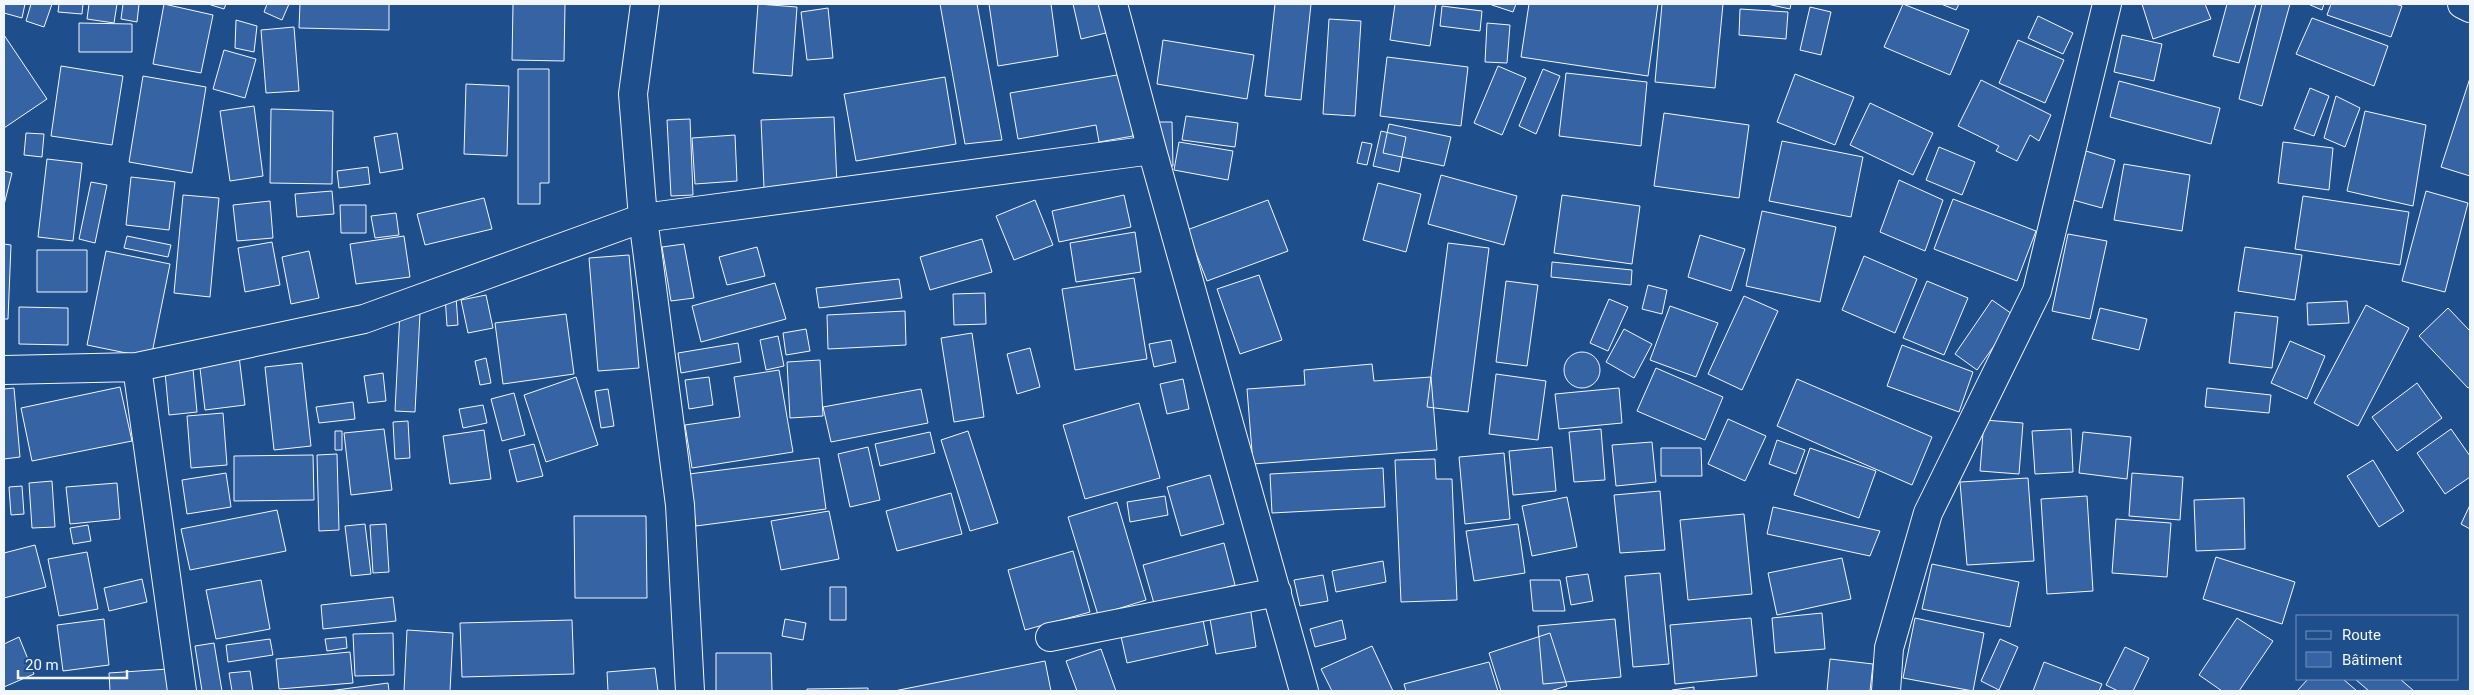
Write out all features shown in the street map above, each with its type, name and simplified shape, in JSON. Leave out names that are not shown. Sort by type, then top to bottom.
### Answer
[{"type":"street","points":[[645,4],[633,94],[643,218],[680,505],[690,691]]},
{"type":"street","points":[[1113,4],[1152,150],[1304,691]]},
{"type":"street","points":[[1886,691],[1889,648],[1928,513],[2037,291],[2107,4]]},
{"type":"street","points":[[2462,4],[2470,8]]},
{"type":"street","points":[[4,370],[138,367],[364,318],[643,218],[1152,150]]},
{"type":"street","points":[[138,367],[182,691]]},
{"type":"street","points":[[1050,637],[1277,592]]},
{"type":"building","points":[[4,4],[25,4],[22,18],[4,13]]},
{"type":"building","points":[[31,4],[52,4],[44,27],[26,21]]},
{"type":"building","points":[[59,4],[83,4],[82,14],[58,12]]},
{"type":"building","points":[[89,4],[117,4],[114,23],[87,19]]},
{"type":"building","points":[[123,4],[139,4],[137,22],[121,19]]},
{"type":"building","points":[[164,4],[213,15],[201,73],[153,64]]},
{"type":"building","points":[[208,4],[226,4],[224,9]]},
{"type":"building","points":[[267,4],[289,4],[282,20],[264,12]]},
{"type":"building","points":[[300,4],[389,4],[389,30],[299,28]]},
{"type":"building","points":[[513,4],[565,4],[564,61],[512,60]]},
{"type":"building","points":[[758,4],[797,7],[792,76],[753,73]]},
{"type":"building","points":[[940,4],[977,4],[1002,140],[965,144]]},
{"type":"building","points":[[989,4],[1051,4],[1058,56],[998,66]]},
{"type":"building","points":[[1073,4],[1100,4],[1106,33],[1081,39]]},
{"type":"building","points":[[1275,4],[1311,4],[1301,100],[1265,96]]},
{"type":"building","points":[[1395,4],[1436,4],[1430,46],[1390,40]]},
{"type":"building","points":[[1489,4],[1516,4],[1513,12]]},
{"type":"building","points":[[1529,4],[1658,4],[1648,76],[1521,57]]},
{"type":"building","points":[[1662,4],[1723,4],[1715,88],[1655,82]]},
{"type":"building","points":[[1767,4],[1791,4],[1790,9]]},
{"type":"building","points":[[1903,4],[1969,30],[1950,75],[1884,47]]},
{"type":"building","points":[[1941,4],[1959,4],[1956,10]]},
{"type":"building","points":[[2142,4],[2205,4],[2211,19],[2153,39]]},
{"type":"building","points":[[2227,4],[2256,4],[2239,63],[2213,56]]},
{"type":"building","points":[[2262,4],[2290,4],[2262,106],[2239,99]]},
{"type":"building","points":[[2308,4],[2324,4],[2322,10]]},
{"type":"building","points":[[2331,4],[2395,4],[2402,6],[2391,37],[2327,15]]},
{"type":"building","points":[[1442,6],[1482,11],[1480,31],[1440,26]]},
{"type":"building","points":[[1810,7],[1831,12],[1821,55],[1800,50]]},
{"type":"building","points":[[828,8],[833,58],[807,60],[801,12]]},
{"type":"building","points":[[1740,9],[1788,12],[1786,39],[1739,35]]},
{"type":"building","points":[[2038,16],[2073,33],[2063,54],[2028,38]]},
{"type":"building","points":[[2312,18],[2388,46],[2374,86],[2296,54]]},
{"type":"building","points":[[1329,19],[1361,21],[1355,116],[1323,114]]},
{"type":"building","points":[[236,20],[257,26],[254,52],[235,48]]},
{"type":"building","points":[[79,23],[132,24],[132,52],[79,52]]},
{"type":"building","points":[[1487,23],[1510,25],[1507,63],[1485,62]]},
{"type":"building","points":[[294,27],[299,91],[266,93],[261,30]]},
{"type":"building","points":[[4,35],[47,99],[4,128]]},
{"type":"building","points":[[2122,35],[2162,44],[2154,81],[2114,72]]},
{"type":"building","points":[[1163,40],[1254,55],[1247,99],[1157,84]]},
{"type":"building","points":[[2018,40],[2064,60],[2045,103],[1999,83]]},
{"type":"building","points":[[224,50],[256,59],[245,98],[213,89]]},
{"type":"building","points":[[1387,57],[1468,67],[1461,126],[1380,116]]},
{"type":"building","points":[[61,66],[123,76],[112,145],[51,136]]},
{"type":"building","points":[[1498,66],[1526,78],[1502,135],[1474,123]]},
{"type":"building","points":[[518,69],[549,69],[549,183],[540,183],[540,204],[518,204]]},
{"type":"building","points":[[1543,69],[1560,76],[1536,134],[1519,126]]},
{"type":"building","points":[[1566,73],[1647,82],[1641,146],[1559,136]]},
{"type":"building","points":[[1123,74],[1133,136],[1099,142],[1096,125],[1018,139],[1010,93]]},
{"type":"building","points":[[1795,74],[1854,97],[1835,145],[1777,122]]},
{"type":"building","points":[[143,76],[206,87],[192,173],[129,162]]},
{"type":"building","points":[[945,77],[956,144],[856,161],[844,94]]},
{"type":"building","points":[[2470,78],[2470,176],[2441,167]]},
{"type":"building","points":[[1981,80],[2051,115],[2039,141],[2030,135],[2017,161],[1996,151],[1999,146],[1958,126]]},
{"type":"building","points":[[2119,81],[2220,108],[2211,144],[2110,117]]},
{"type":"building","points":[[466,84],[509,86],[507,156],[464,154]]},
{"type":"building","points":[[2310,88],[2329,96],[2314,136],[2294,129]]},
{"type":"building","points":[[2336,96],[2360,108],[2345,147],[2324,138]]},
{"type":"building","points":[[1870,103],[1933,133],[1913,175],[1850,145]]},
{"type":"building","points":[[254,106],[263,176],[230,181],[220,111]]},
{"type":"building","points":[[271,109],[333,111],[332,184],[270,183]]},
{"type":"building","points":[[2365,111],[2426,125],[2413,206],[2347,191]]},
{"type":"building","points":[[1664,113],[1749,125],[1739,198],[1654,186]]},
{"type":"building","points":[[1186,116],[1238,123],[1235,147],[1182,140]]},
{"type":"building","points":[[834,117],[837,185],[764,188],[761,120]]},
{"type":"building","points":[[690,119],[693,195],[671,196],[667,120]]},
{"type":"building","points":[[1158,122],[1172,122],[1173,166],[1159,166]]},
{"type":"building","points":[[1389,124],[1451,137],[1444,166],[1383,153]]},
{"type":"building","points":[[1381,131],[1406,137],[1399,172],[1373,166]]},
{"type":"building","points":[[26,133],[44,134],[42,157],[24,155]]},
{"type":"building","points":[[397,133],[403,169],[380,173],[374,137]]},
{"type":"building","points":[[735,135],[737,181],[695,184],[692,138]]},
{"type":"building","points":[[1782,141],[1863,157],[1851,217],[1769,201]]},
{"type":"building","points":[[1179,142],[1233,151],[1228,180],[1174,170]]},
{"type":"building","points":[[1362,142],[1372,144],[1367,165],[1357,163]]},
{"type":"building","points":[[2283,142],[2333,148],[2329,190],[2278,183]]},
{"type":"building","points":[[1939,147],[1975,162],[1962,195],[1926,180]]},
{"type":"building","points":[[2086,151],[2115,160],[2102,208],[2073,200]]},
{"type":"building","points":[[47,159],[82,163],[73,241],[38,237]]},
{"type":"building","points":[[2124,164],[2190,175],[2182,231],[2114,220]]},
{"type":"building","points":[[368,167],[370,184],[339,188],[337,171]]},
{"type":"building","points":[[4,171],[12,173],[4,205]]},
{"type":"building","points":[[1441,175],[1517,196],[1504,245],[1428,224]]},
{"type":"building","points":[[131,177],[175,182],[169,230],[126,225]]},
{"type":"building","points":[[1899,180],[1943,200],[1925,251],[1880,232]]},
{"type":"building","points":[[91,182],[107,185],[95,243],[79,239]]},
{"type":"building","points":[[1378,183],[1421,194],[1406,252],[1363,240]]},
{"type":"building","points":[[332,191],[334,214],[297,217],[295,194]]},
{"type":"building","points":[[2426,191],[2468,203],[2445,292],[2402,281]]},
{"type":"building","points":[[183,195],[219,198],[210,297],[174,293]]},
{"type":"building","points":[[1124,195],[1131,227],[1059,242],[1052,211]]},
{"type":"building","points":[[1562,195],[1640,206],[1632,264],[1554,253]]},
{"type":"building","points":[[2303,196],[2409,212],[2400,265],[2295,249]]},
{"type":"building","points":[[484,198],[492,229],[425,245],[417,214]]},
{"type":"building","points":[[1953,199],[2036,231],[2017,281],[1934,249]]},
{"type":"building","points":[[1035,200],[1053,245],[1014,260],[996,216]]},
{"type":"building","points":[[1268,200],[1288,251],[1207,281],[1187,230]]},
{"type":"building","points":[[270,201],[273,238],[237,241],[233,205]]},
{"type":"building","points":[[340,205],[366,205],[366,233],[341,233]]},
{"type":"building","points":[[1762,211],[1836,227],[1820,302],[1746,286]]},
{"type":"building","points":[[396,213],[399,235],[375,238],[371,216]]},
{"type":"building","points":[[1135,232],[1141,272],[1076,282],[1070,243]]},
{"type":"building","points":[[2068,234],[2107,241],[2090,319],[2052,311]]},
{"type":"building","points":[[1700,235],[1745,249],[1731,291],[1688,277]]},
{"type":"building","points":[[127,236],[171,245],[168,257],[124,248]]},
{"type":"building","points":[[404,236],[410,277],[356,284],[350,244]]},
{"type":"building","points":[[982,239],[992,272],[930,290],[920,257]]},
{"type":"building","points":[[272,242],[280,285],[245,292],[238,248]]},
{"type":"building","points":[[1448,243],[1489,248],[1468,412],[1427,407]]},
{"type":"building","points":[[4,244],[11,245],[8,319],[4,319]]},
{"type":"building","points":[[684,244],[694,298],[671,301],[662,247]]},
{"type":"building","points":[[757,247],[765,276],[727,285],[719,257]]},
{"type":"building","points":[[2245,247],[2302,255],[2295,300],[2238,291]]},
{"type":"building","points":[[37,250],[87,250],[87,292],[37,292]]},
{"type":"building","points":[[106,251],[170,264],[151,358],[87,345]]},
{"type":"building","points":[[309,251],[319,298],[291,304],[282,257]]},
{"type":"building","points":[[629,255],[639,368],[598,371],[589,258]]},
{"type":"building","points":[[1864,256],[1917,279],[1895,333],[1842,310]]},
{"type":"building","points":[[1552,262],[1632,270],[1631,285],[1551,277]]},
{"type":"building","points":[[1259,275],[1282,340],[1240,354],[1217,289]]},
{"type":"building","points":[[1134,278],[1147,359],[1075,370],[1062,289]]},
{"type":"building","points":[[899,279],[902,298],[819,308],[816,288]]},
{"type":"building","points":[[1506,281],[1538,285],[1527,366],[1496,362]]},
{"type":"building","points":[[1927,281],[1968,298],[1944,355],[1903,338]]},
{"type":"building","points":[[775,283],[786,319],[701,342],[692,306]]},
{"type":"building","points":[[1648,285],[1667,290],[1662,314],[1642,309]]},
{"type":"building","points":[[985,293],[986,324],[954,325],[953,294]]},
{"type":"building","points":[[486,295],[493,328],[468,333],[461,300]]},
{"type":"building","points":[[445,296],[456,296],[458,325],[447,326]]},
{"type":"building","points":[[1744,296],[1778,311],[1742,390],[1708,374]]},
{"type":"building","points":[[1609,299],[1628,307],[1608,351],[1590,343]]},
{"type":"building","points":[[1992,300],[2015,316],[1977,370],[1955,354]]},
{"type":"building","points":[[2347,301],[2349,323],[2308,325],[2307,303]]},
{"type":"building","points":[[2366,305],[2409,328],[2358,426],[2314,403]]},
{"type":"building","points":[[1670,306],[1718,323],[1696,377],[1650,360]]},
{"type":"building","points":[[19,307],[68,308],[68,345],[19,344]]},
{"type":"building","points":[[2100,308],[2147,319],[2139,350],[2092,339]]},
{"type":"building","points":[[2448,308],[2470,331],[2470,387],[2468,388],[2419,336]]},
{"type":"building","points":[[400,311],[420,313],[415,412],[395,411]]},
{"type":"building","points":[[905,311],[906,345],[828,349],[827,315]]},
{"type":"building","points":[[2235,312],[2278,317],[2272,368],[2229,363]]},
{"type":"building","points":[[566,314],[574,374],[503,384],[495,323]]},
{"type":"building","points":[[806,329],[810,351],[786,355],[783,333]]},
{"type":"building","points":[[1624,329],[1652,344],[1634,378],[1606,362]]},
{"type":"building","points":[[972,333],[984,417],[954,422],[941,338]]},
{"type":"building","points":[[778,336],[784,366],[766,370],[760,340]]},
{"type":"building","points":[[1171,340],[1176,362],[1154,367],[1149,344]]},
{"type":"building","points":[[2290,341],[2325,356],[2307,399],[2271,383]]},
{"type":"building","points":[[738,343],[741,362],[681,373],[678,353]]},
{"type":"building","points":[[1902,345],[1973,372],[1959,412],[1887,386]]},
{"type":"building","points":[[1030,348],[1040,387],[1017,394],[1007,354]]},
{"type":"building","points":[[1582,352],[1594,358],[1600,370],[1594,382],[1582,388],[1570,382],[1564,370],[1570,358]]},
{"type":"building","points":[[239,356],[245,405],[205,410],[199,360]]},
{"type":"building","points":[[486,358],[491,383],[480,385],[475,361]]},
{"type":"building","points":[[820,360],[823,416],[790,418],[787,362]]},
{"type":"building","points":[[302,363],[311,446],[274,450],[265,367]]},
{"type":"building","points":[[1372,364],[1374,381],[1431,377],[1437,450],[1253,464],[1247,389],[1305,385],[1304,370]]},
{"type":"building","points":[[1656,368],[1723,397],[1705,440],[1637,411]]},
{"type":"building","points":[[193,369],[197,412],[169,415],[165,372]]},
{"type":"building","points":[[779,370],[793,452],[692,468],[685,425],[740,417],[734,377]]},
{"type":"building","points":[[383,373],[386,401],[368,403],[364,376]]},
{"type":"building","points":[[1496,374],[1546,381],[1538,440],[1489,434]]},
{"type":"building","points":[[576,377],[598,445],[546,462],[524,395]]},
{"type":"building","points":[[709,377],[713,405],[689,409],[685,380]]},
{"type":"building","points":[[1183,379],[1189,409],[1167,414],[1160,384]]},
{"type":"building","points":[[1797,379],[1932,437],[1912,485],[1777,426]]},
{"type":"building","points":[[2417,383],[2442,418],[2397,451],[2372,417]]},
{"type":"building","points":[[120,387],[132,441],[32,461],[21,408]]},
{"type":"building","points":[[14,388],[20,457],[4,459],[4,389]]},
{"type":"building","points":[[1619,388],[1622,423],[1559,429],[1555,394]]},
{"type":"building","points":[[2207,388],[2271,395],[2269,413],[2205,407]]},
{"type":"building","points":[[608,389],[614,426],[601,428],[595,391]]},
{"type":"building","points":[[921,389],[928,423],[831,442],[823,407]]},
{"type":"building","points":[[514,393],[525,435],[502,441],[491,399]]},
{"type":"building","points":[[353,402],[355,419],[319,423],[316,407]]},
{"type":"building","points":[[1139,403],[1160,478],[1085,499],[1063,425]]},
{"type":"building","points":[[483,405],[487,423],[463,428],[459,409]]},
{"type":"building","points":[[223,413],[227,465],[191,468],[187,416]]},
{"type":"building","points":[[1728,419],[1766,436],[1745,481],[1708,464]]},
{"type":"building","points":[[1984,420],[2023,423],[2019,474],[1980,471]]},
{"type":"building","points":[[408,421],[410,458],[395,459],[393,422]]},
{"type":"building","points":[[384,429],[392,490],[351,495],[344,433]]},
{"type":"building","points":[[1601,429],[1605,480],[1574,482],[1569,432]]},
{"type":"building","points":[[2071,429],[2073,472],[2035,474],[2032,431]]},
{"type":"building","points":[[2451,429],[2470,456],[2470,477],[2445,494],[2417,453]]},
{"type":"building","points":[[484,430],[491,479],[450,484],[443,436]]},
{"type":"building","points":[[335,431],[342,431],[342,450],[335,450]]},
{"type":"building","points":[[968,431],[998,523],[970,531],[941,440]]},
{"type":"building","points":[[930,432],[935,453],[880,466],[875,444]]},
{"type":"building","points":[[2083,432],[2131,437],[2127,479],[2079,473]]},
{"type":"building","points":[[1777,440],[1805,450],[1796,474],[1769,464]]},
{"type":"building","points":[[1652,442],[1656,482],[1616,486],[1612,445]]},
{"type":"building","points":[[534,444],[543,476],[517,482],[509,450]]},
{"type":"building","points":[[868,447],[880,500],[850,507],[838,454]]},
{"type":"building","points":[[1552,447],[1556,491],[1513,495],[1509,451]]},
{"type":"building","points":[[1661,448],[1701,448],[1702,476],[1661,476]]},
{"type":"building","points":[[1810,448],[1876,471],[1859,518],[1794,495]]},
{"type":"building","points":[[1504,453],[1510,519],[1465,524],[1459,457]]},
{"type":"building","points":[[337,454],[339,530],[319,531],[317,455]]},
{"type":"building","points":[[313,455],[314,500],[234,501],[234,456]]},
{"type":"building","points":[[819,458],[826,509],[696,526],[689,474]]},
{"type":"building","points":[[1435,459],[1436,479],[1452,479],[1457,600],[1401,602],[1395,460]]},
{"type":"building","points":[[2373,460],[2404,511],[2379,527],[2347,476]]},
{"type":"building","points":[[1383,468],[1385,507],[1272,513],[1270,474]]},
{"type":"building","points":[[226,473],[231,507],[187,514],[182,480]]},
{"type":"building","points":[[2132,473],[2183,477],[2180,520],[2129,516]]},
{"type":"building","points":[[1210,475],[1224,524],[1181,536],[1167,487]]},
{"type":"building","points":[[2028,478],[2034,561],[1967,565],[1960,482]]},
{"type":"building","points":[[52,481],[55,527],[32,528],[29,483]]},
{"type":"building","points":[[117,483],[120,519],[70,524],[66,487]]},
{"type":"building","points":[[22,486],[24,514],[11,515],[9,487]]},
{"type":"building","points":[[1660,491],[1665,550],[1620,553],[1614,495]]},
{"type":"building","points":[[951,493],[962,534],[897,551],[886,511]]},
{"type":"building","points":[[1165,496],[1168,515],[1130,522],[1127,502]]},
{"type":"building","points":[[2087,496],[2093,591],[2047,594],[2041,499]]},
{"type":"building","points":[[1567,497],[1577,547],[1532,556],[1522,506]]},
{"type":"building","points":[[2244,498],[2245,549],[2196,551],[2194,500]]},
{"type":"building","points":[[1117,502],[1146,600],[1098,615],[1068,517]]},
{"type":"building","points":[[2470,505],[2470,529],[2461,524]]},
{"type":"building","points":[[1773,507],[1880,531],[1870,556],[1767,534]]},
{"type":"building","points":[[277,510],[286,551],[190,570],[181,529]]},
{"type":"building","points":[[829,511],[839,559],[781,570],[771,521]]},
{"type":"building","points":[[1744,514],[1752,594],[1688,600],[1680,520]]},
{"type":"building","points":[[574,516],[646,516],[647,598],[575,598]]},
{"type":"building","points":[[2116,519],[2171,523],[2167,577],[2112,573]]},
{"type":"building","points":[[365,524],[371,574],[351,576],[345,526]]},
{"type":"building","points":[[386,524],[389,572],[373,573],[370,525]]},
{"type":"building","points":[[1518,524],[1525,573],[1474,581],[1466,531]]},
{"type":"building","points":[[88,525],[91,541],[73,544],[70,528]]},
{"type":"building","points":[[1224,543],[1235,585],[1155,607],[1143,565]]},
{"type":"building","points":[[35,545],[46,587],[4,598],[4,553]]},
{"type":"building","points":[[1073,551],[1090,612],[1025,630],[1008,570]]},
{"type":"building","points":[[87,552],[98,609],[59,616],[48,559]]},
{"type":"building","points":[[2216,557],[2295,582],[2282,624],[2203,599]]},
{"type":"building","points":[[1842,558],[1851,599],[1777,615],[1768,573]]},
{"type":"building","points":[[1383,561],[1386,582],[1336,592],[1332,571]]},
{"type":"building","points":[[1932,564],[2019,582],[2010,627],[1922,609]]},
{"type":"building","points":[[1660,573],[1669,664],[1633,667],[1625,576]]},
{"type":"building","points":[[1588,574],[1593,601],[1571,605],[1566,577]]},
{"type":"building","points":[[1323,575],[1328,601],[1300,606],[1294,580]]},
{"type":"building","points":[[142,579],[147,602],[109,611],[104,588]]},
{"type":"building","points":[[261,580],[270,629],[216,639],[206,590]]},
{"type":"building","points":[[1530,580],[1560,580],[1565,611],[1533,611]]},
{"type":"building","points":[[830,587],[846,587],[846,620],[830,620]]},
{"type":"building","points":[[393,597],[396,621],[323,629],[321,605]]},
{"type":"building","points":[[1250,606],[1256,647],[1216,654],[1209,613]]},
{"type":"building","points":[[1822,613],[1825,649],[1775,653],[1772,618]]},
{"type":"building","points":[[1202,615],[1208,645],[1127,663],[1120,632]]},
{"type":"building","points":[[1751,618],[1757,676],[1675,684],[1670,625]]},
{"type":"building","points":[[1915,618],[1984,633],[1973,691],[1903,678]]},
{"type":"building","points":[[2237,618],[2273,641],[2239,691],[2222,691],[2199,675]]},
{"type":"building","points":[[104,619],[109,665],[63,671],[57,625]]},
{"type":"building","points":[[785,619],[806,623],[803,640],[782,636]]},
{"type":"building","points":[[1615,619],[1621,677],[1543,684],[1538,626]]},
{"type":"building","points":[[572,620],[574,674],[462,677],[460,623]]},
{"type":"building","points":[[1342,620],[1346,639],[1315,647],[1310,629]]},
{"type":"building","points":[[407,630],[453,633],[450,691],[404,691]]},
{"type":"building","points":[[393,633],[394,675],[355,676],[353,634]]},
{"type":"building","points":[[1550,633],[1567,686],[1550,691],[1501,691],[1489,653]]},
{"type":"building","points":[[19,637],[34,674],[4,687],[4,644]]},
{"type":"building","points":[[346,637],[347,648],[327,651],[325,639]]},
{"type":"building","points":[[270,639],[273,655],[228,662],[226,645]]},
{"type":"building","points":[[2000,639],[2018,647],[1999,690],[1981,681]]},
{"type":"building","points":[[214,643],[222,691],[202,691],[195,646]]},
{"type":"building","points":[[1372,646],[1393,691],[1332,691],[1321,669]]},
{"type":"building","points":[[2125,647],[2149,658],[2133,691],[2118,691],[2106,685]]},
{"type":"building","points":[[1101,649],[1116,691],[1077,691],[1066,661]]},
{"type":"building","points":[[350,652],[353,683],[279,689],[276,659]]},
{"type":"building","points":[[716,653],[771,653],[772,691],[716,691]]},
{"type":"building","points":[[1830,659],[1873,664],[1870,691],[1827,691]]},
{"type":"building","points":[[1045,661],[1051,691],[894,691]]},
{"type":"building","points":[[1489,662],[1498,691],[1406,691],[1404,684]]},
{"type":"building","points":[[2044,662],[2102,684],[2099,691],[2033,691]]},
{"type":"building","points":[[655,668],[658,691],[608,691],[607,672]]},
{"type":"building","points":[[168,669],[170,691],[110,691],[109,673]]},
{"type":"building","points":[[250,671],[253,691],[232,691],[229,673]]},
{"type":"building","points":[[2307,680],[2344,680],[2357,691],[2297,691]]},
{"type":"building","points":[[2356,680],[2401,680],[2414,691],[2369,691]]},
{"type":"building","points":[[388,683],[389,691],[329,691]]},
{"type":"building","points":[[1694,687],[1694,691],[1672,691],[1672,690]]},
{"type":"building","points":[[868,688],[868,691],[807,691],[807,689]]}]
